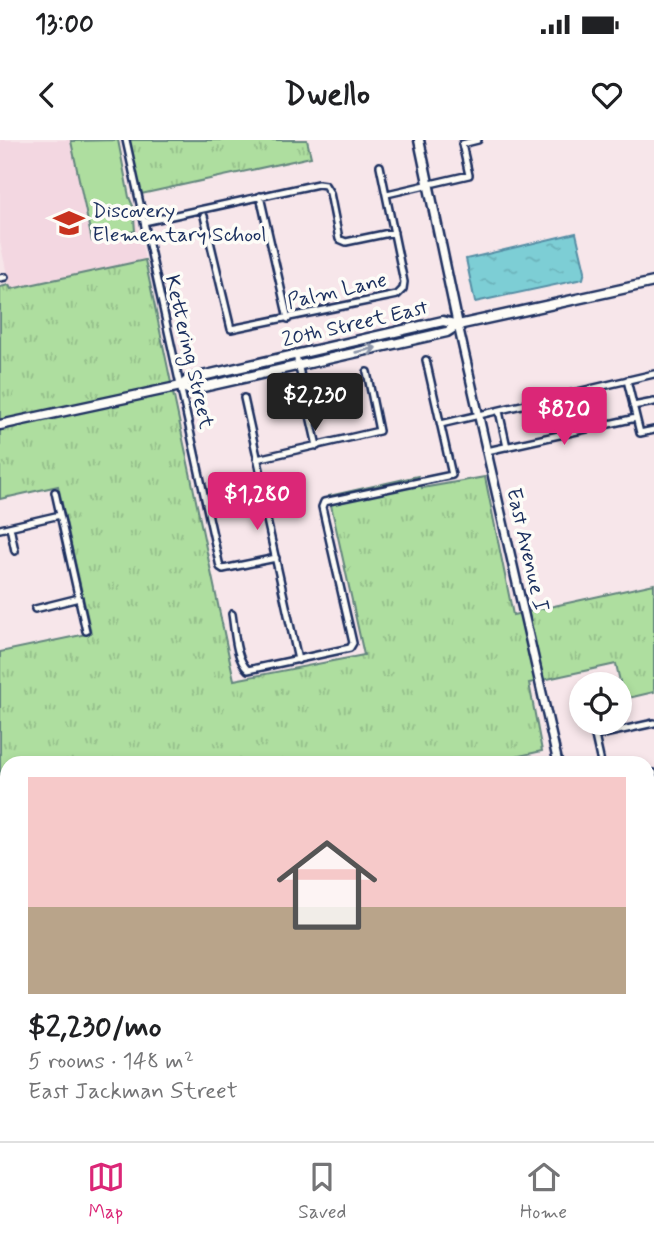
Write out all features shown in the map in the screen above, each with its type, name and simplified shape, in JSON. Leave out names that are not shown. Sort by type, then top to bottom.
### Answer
[{"type":"main road","name":"East Avenue I","points":[[419,140],[486,451],[556,756]]},
{"type":"main road","name":"20th Street East","points":[[181,386],[190,390],[446,332],[458,325],[654,282]]},
{"type":"main road","name":"20th Street East","points":[[0,425],[181,386],[189,379],[443,321],[458,325]]},
{"type":"street","name":"Kettering Street","points":[[126,140],[220,567],[223,569],[276,558]]},
{"type":"street","points":[[387,194],[469,175],[462,144],[478,140]]},
{"type":"street","name":"Palm Lane","points":[[204,216],[231,329],[397,295],[403,289],[404,282],[380,166]]},
{"type":"street","points":[[144,222],[318,184],[325,186],[330,193],[339,239],[346,242],[394,232]]},
{"type":"street","points":[[260,196],[288,318]]},
{"type":"street","points":[[296,355],[317,446]]},
{"type":"street","points":[[232,614],[240,657],[243,666],[248,670],[350,648],[353,643],[322,508],[324,502],[452,475],[426,360]]},
{"type":"street","points":[[257,459],[379,431],[367,372]]},
{"type":"street","points":[[441,424],[654,374]]},
{"type":"street","points":[[627,380],[639,433],[654,430]]},
{"type":"street","points":[[244,398],[298,660]]},
{"type":"street","points":[[633,406],[654,402]]},
{"type":"street","points":[[499,411],[507,447]]},
{"type":"street","points":[[486,451],[636,418]]},
{"type":"street","points":[[55,492],[86,631]]},
{"type":"street","points":[[0,529],[60,515]]},
{"type":"street","points":[[10,527],[15,551]]},
{"type":"street","points":[[35,609],[79,598]]},
{"type":"street","points":[[599,756],[595,736],[654,723]]},
{"type":"shaded area","name":"Discovery Elementary School","points":[[0,140],[119,140],[129,197],[145,260],[10,289],[0,241]]},
{"type":"green space","points":[[118,140],[133,206],[135,231],[92,241],[71,141]]},
{"type":"green space","points":[[129,140],[307,140],[311,157],[141,194]]},
{"type":"green space","points":[[145,260],[234,680],[364,655],[329,496],[418,476],[422,488],[485,477],[513,615],[654,584],[654,692],[632,697],[632,672],[618,672],[616,664],[569,672],[569,674],[529,683],[542,751],[519,756],[0,756],[0,652],[91,633],[58,486],[0,499],[0,287],[9,285],[11,289]]},
{"type":"water","points":[[576,233],[585,271],[583,279],[475,302],[466,259]]},
{"type":"place","name":"Discovery Elementary School","points":[[69,223]]}]
